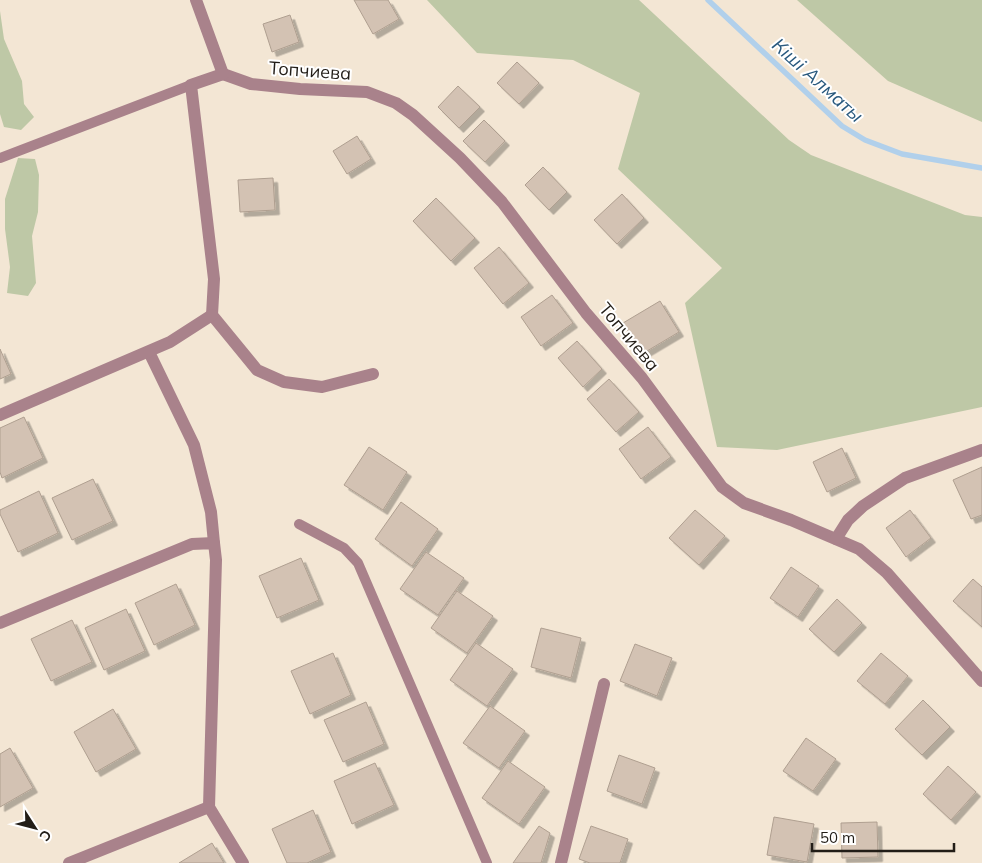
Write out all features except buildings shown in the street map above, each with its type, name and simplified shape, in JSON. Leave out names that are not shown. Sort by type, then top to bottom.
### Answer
[{"type":"street","points":[[196,0],[223,74],[192,85],[214,279],[212,315],[258,370],[284,382],[322,387],[373,374]]},
{"type":"street","name":"Топчиева","points":[[223,74],[251,84],[300,89],[368,92],[396,103],[413,115],[460,158],[502,202],[586,313],[642,378],[722,487],[744,503],[791,520],[859,549],[887,573],[982,681]]},
{"type":"street","points":[[0,415],[149,352],[170,342],[212,315]]},
{"type":"street","points":[[149,352],[194,445],[211,512],[216,560],[209,807],[243,863]]},
{"type":"street","points":[[836,539],[848,520],[863,506],[905,478],[982,450]]},
{"type":"street","points":[[0,623],[192,544],[214,543]]},
{"type":"street","points":[[561,863],[604,684]]},
{"type":"street","points":[[69,863],[209,807]]},
{"type":"lane","points":[[0,158],[192,85]]},
{"type":"lane","points":[[299,524],[344,548],[358,563],[487,863]]},
{"type":"green space","points":[[427,0],[639,0],[789,140],[811,155],[965,215],[982,217],[982,407],[777,450],[717,447],[685,303],[722,268],[618,169],[640,93],[573,60],[477,53]]},
{"type":"green space","points":[[797,0],[982,0],[982,122],[888,81]]},
{"type":"green space","points":[[0,11],[4,39],[22,81],[24,104],[34,117],[21,130],[4,127],[0,114]]},
{"type":"green space","points":[[18,158],[35,159],[39,175],[38,212],[32,236],[36,283],[28,296],[7,293],[10,267],[5,229],[5,199]]},
{"type":"waterway","name":"Кіші Алматы","points":[[708,0],[842,126],[865,140],[902,154],[982,168]]}]
